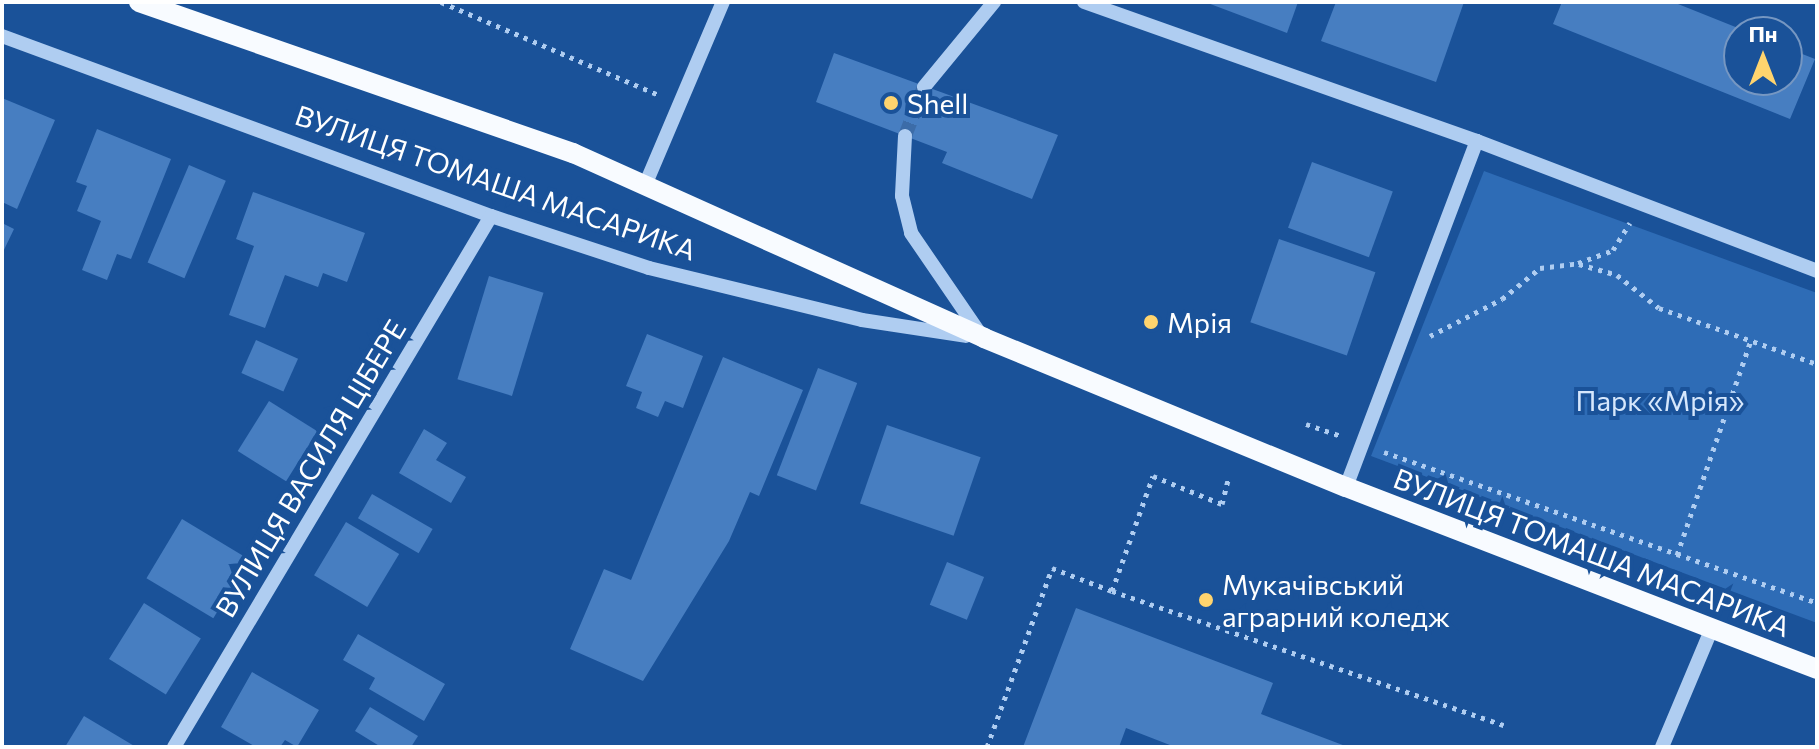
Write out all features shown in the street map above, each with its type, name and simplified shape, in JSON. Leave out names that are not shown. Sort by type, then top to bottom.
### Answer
[{"type":"main road","name":"ВУЛИЦЯ ТОМАША МАСАРИКА","points":[[139,2],[416,94],[646,183],[984,338],[1346,487],[1817,669]]},
{"type":"street","name":"ВУЛИЦЯ ТОМАША МАСАРИКА","points":[[646,183],[723,2]]},
{"type":"street","points":[[924,87],[994,2]]},
{"type":"street","points":[[1084,2],[1477,141],[1817,271]]},
{"type":"street","name":"ВУЛИЦЯ ТОМАША МАСАРИКА","points":[[2,36],[491,216],[757,298],[984,338]]},
{"type":"street","points":[[905,136],[902,196],[911,233],[984,338]]},
{"type":"street","points":[[1346,487],[1477,141]]},
{"type":"street","name":"ВУЛИЦЯ ВАСИЛЯ ЦІБЕРЕ","points":[[174,747],[491,216]]},
{"type":"street","points":[[1662,747],[1712,628]]},
{"type":"path","points":[[441,2],[656,92],[660,99]]},
{"type":"path","points":[[1425,350],[1430,335],[1502,299],[1540,268],[1578,263],[1613,250],[1642,204]]},
{"type":"path","points":[[1578,263],[1617,275],[1659,308],[1817,364]]},
{"type":"path","points":[[1677,555],[1751,340]]},
{"type":"path","points":[[1306,424],[1817,603]]},
{"type":"path","points":[[1387,453],[1392,438]]},
{"type":"path","points":[[1112,591],[1153,476],[1222,504],[1228,480]]},
{"type":"path","points":[[987,747],[1052,568],[1504,725]]},
{"type":"green space","name":"Парк «Мрія»","points":[[1484,171],[1817,293],[1817,623],[1371,456]]},
{"type":"building","points":[[1205,2],[1298,2],[1287,33]]},
{"type":"building","points":[[1336,2],[1464,2],[1436,82],[1321,41]]},
{"type":"building","points":[[1562,2],[1673,2],[1723,22],[1723,92],[1553,24]]},
{"type":"building","points":[[834,53],[1058,135],[1032,199],[942,163],[947,152],[816,102]]},
{"type":"building","points":[[1803,54],[1815,59],[1803,88]]},
{"type":"building","points":[[1733,96],[1800,96],[1790,119]]},
{"type":"building","points":[[2,98],[55,120],[17,209],[2,202]]},
{"type":"building","points":[[97,129],[171,159],[131,259],[117,254],[107,280],[82,270],[101,221],[77,211],[87,186],[76,182]]},
{"type":"building","points":[[1312,162],[1393,191],[1369,257],[1288,228]]},
{"type":"building","points":[[189,165],[226,181],[184,278],[148,263]]},
{"type":"building","points":[[253,192],[365,233],[347,282],[323,273],[318,287],[285,275],[265,328],[229,315],[254,246],[236,239]]},
{"type":"building","points":[[2,223],[14,229],[2,254]]},
{"type":"building","points":[[1279,239],[1375,272],[1347,355],[1250,322]]},
{"type":"building","points":[[489,276],[544,293],[512,396],[457,379]]},
{"type":"building","points":[[647,334],[703,356],[683,408],[665,401],[658,417],[636,408],[642,392],[626,386]]},
{"type":"building","points":[[256,340],[298,359],[283,392],[241,373]]},
{"type":"building","points":[[723,357],[803,390],[759,496],[750,492],[729,541],[643,681],[570,649],[604,569],[631,580]]},
{"type":"building","points":[[818,368],[857,383],[816,490],[777,475]]},
{"type":"building","points":[[269,401],[317,431],[286,481],[238,451]]},
{"type":"building","points":[[887,425],[981,457],[954,536],[860,503]]},
{"type":"building","points":[[424,429],[447,443],[436,460],[466,477],[451,503],[399,473]]},
{"type":"building","points":[[372,494],[433,529],[419,553],[358,518]]},
{"type":"building","points":[[182,519],[249,559],[213,618],[146,578]]},
{"type":"building","points":[[346,522],[399,554],[367,607],[314,575]]},
{"type":"building","points":[[947,562],[984,577],[967,620],[930,605]]},
{"type":"building","points":[[144,603],[201,639],[166,694],[109,659]]},
{"type":"building","points":[[1076,608],[1273,683],[1261,714],[1348,747],[1175,747],[1126,728],[1119,747],[1023,747]]},
{"type":"building","points":[[358,634],[445,684],[424,721],[369,689],[375,678],[343,660]]},
{"type":"building","points":[[252,672],[319,710],[297,747],[285,740],[280,747],[256,747],[221,727]]},
{"type":"building","points":[[370,707],[418,736],[411,747],[381,747],[355,731]]},
{"type":"building","points":[[84,716],[136,747],[65,747]]},
{"type":"tunnel","points":[[905,136],[924,87]]},
{"type":"place","name":"Shell","points":[[891,103]]},
{"type":"place","name":"Мрія","points":[[1151,322]]},
{"type":"place","name":"Мукачівський аграрний коледж","points":[[1206,600]]}]
